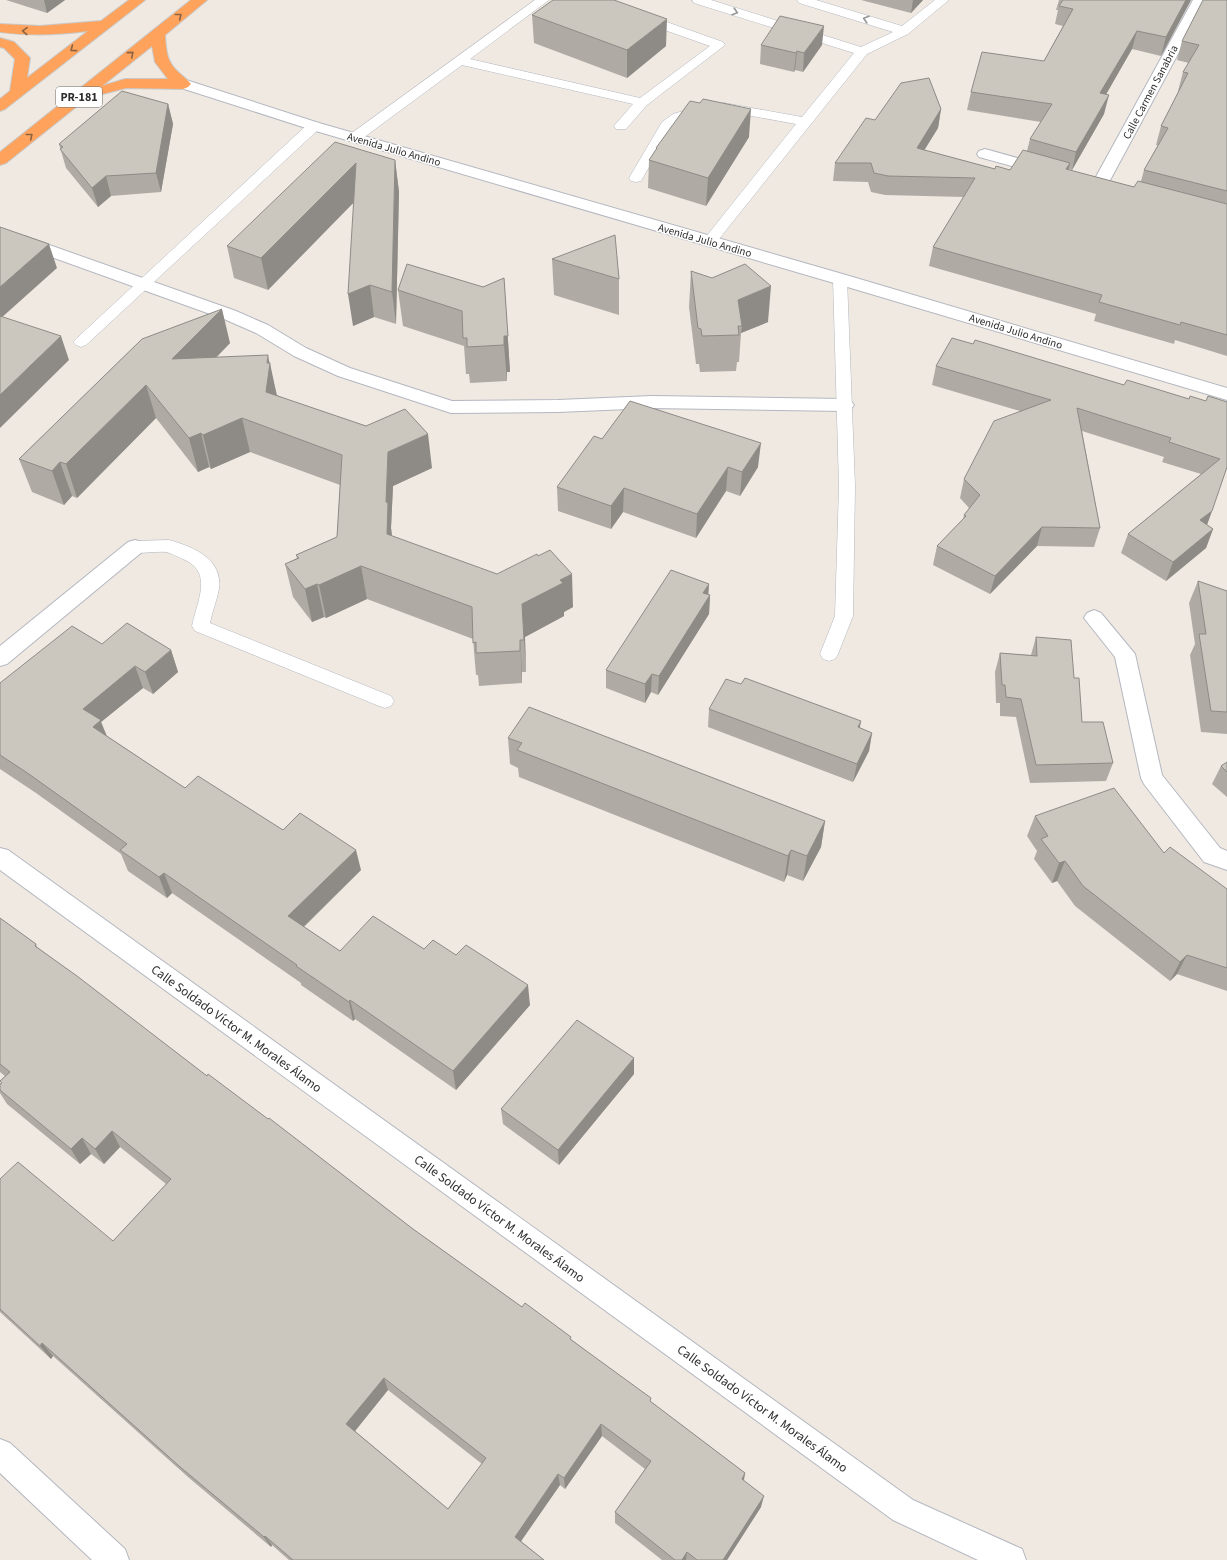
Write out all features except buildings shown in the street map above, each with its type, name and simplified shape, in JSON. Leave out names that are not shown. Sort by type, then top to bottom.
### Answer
[{"type":"highway","name":"PR-181","points":[[0,106],[138,0]]},
{"type":"highway","name":"PR-181","points":[[0,160],[200,0]]},
{"type":"highway","points":[[0,28],[30,32],[58,31],[106,24]]},
{"type":"highway","points":[[158,33],[159,52],[164,68],[183,84]]},
{"type":"highway","points":[[0,42],[10,45],[23,58],[17,93]]},
{"type":"highway","points":[[78,98],[125,84],[183,84]]},
{"type":"street","name":"Calle Carmen Sanabria","points":[[1100,184],[1200,0]]},
{"type":"street","name":"Avenida Julio Andino","points":[[183,84],[354,138],[840,279],[1227,394]]},
{"type":"street","points":[[985,154],[1062,174]]},
{"type":"street","points":[[10,236],[230,315],[262,329],[300,352],[344,372],[451,407],[558,406],[652,402],[845,405]]},
{"type":"street","points":[[0,658],[135,547]]},
{"type":"street","points":[[1094,618],[1125,654],[1152,778],[1212,855],[1227,861]]},
{"type":"street","name":"Calle Soldado Víctor M. Morales Álamo","points":[[0,857],[903,1510],[1011,1560]]},
{"type":"street","points":[[0,1453],[114,1560]]},
{"type":"lane","points":[[354,138],[543,0]]},
{"type":"lane","points":[[698,0],[862,51]]},
{"type":"lane","points":[[803,0],[904,31]]},
{"type":"lane","points":[[710,241],[862,51],[904,31],[943,0]]},
{"type":"lane","points":[[621,126],[642,102],[719,45],[628,13]]},
{"type":"lane","points":[[460,61],[642,102]]},
{"type":"lane","points":[[636,178],[667,125],[678,117],[697,111],[724,107],[805,122]]},
{"type":"lane","points":[[81,342],[314,126]]},
{"type":"lane","points":[[829,654],[844,616],[847,486],[840,279]]},
{"type":"lane","points":[[135,547],[169,546],[197,558],[209,571],[210,589],[201,626],[385,701]]}]
